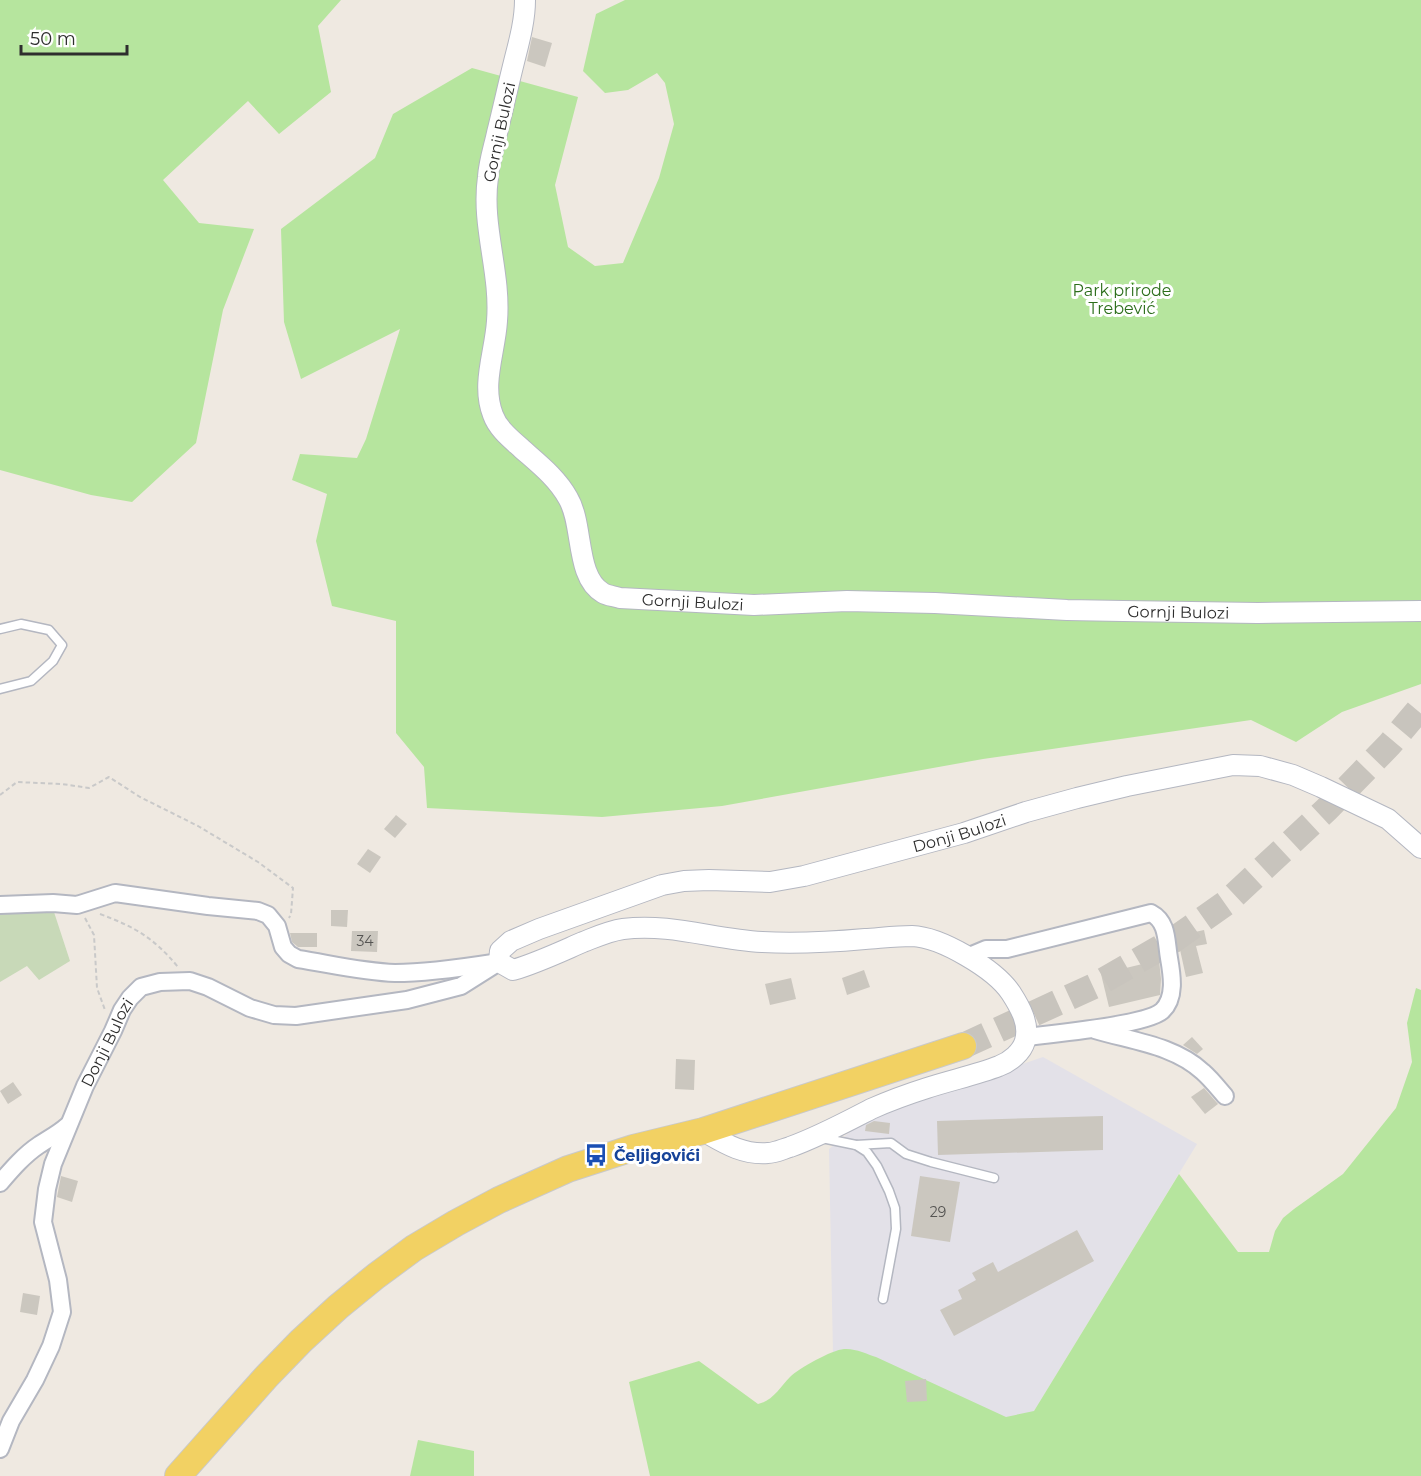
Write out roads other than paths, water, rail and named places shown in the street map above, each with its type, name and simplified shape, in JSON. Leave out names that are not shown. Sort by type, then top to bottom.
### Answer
[{"type":"main road","points":[[178,1476],[301,1341],[354,1294],[414,1248],[456,1223],[568,1169],[633,1148],[703,1131],[963,1046]]},
{"type":"street","name":"Gornji Bulozi","points":[[525,0],[519,43],[491,158],[486,197],[487,221],[498,288],[498,322],[488,383],[489,402],[494,417],[503,432],[552,475],[569,499],[577,522],[585,570],[591,583],[603,593],[620,598],[754,605],[847,601],[1067,610],[1258,613],[1421,611]]},
{"type":"street","name":"Donji Bulozi","points":[[0,1449],[11,1421],[35,1380],[51,1346],[62,1312],[58,1280],[43,1222],[53,1164],[68,1126],[122,1010],[129,998],[141,987],[160,982],[190,981],[208,987],[250,1008],[273,1015],[296,1016],[407,1000],[461,986],[500,962],[500,951],[511,942],[539,929],[662,885],[701,880],[770,882],[804,876],[964,833],[1077,798],[1233,765],[1260,766],[1293,775],[1388,819],[1421,848]]},
{"type":"street","points":[[0,906],[53,903],[77,905],[115,892],[208,906],[258,910],[268,915],[273,921],[277,926],[283,947],[298,959],[396,973],[500,962],[513,970],[533,964],[605,933],[643,927],[681,930],[734,940],[760,942],[808,943],[914,936],[955,950],[974,961],[1006,986],[1025,1018],[1025,1043],[1017,1054],[1001,1066],[942,1083],[873,1108],[816,1137],[770,1153],[753,1154],[733,1148],[703,1131]]},
{"type":"street","points":[[967,957],[986,949],[1007,949],[1151,913],[1164,924],[1172,997],[1162,1011],[1142,1020],[1026,1037]]},
{"type":"street","points":[[1091,1029],[1172,1052],[1203,1072],[1225,1096]]},
{"type":"street","points":[[0,1183],[22,1158],[68,1126]]},
{"type":"lane","points":[[0,629],[21,624],[49,630],[62,645],[53,661],[31,681],[0,688]]},
{"type":"lane","points":[[816,1137],[856,1145],[891,1143],[906,1154],[994,1178]]},
{"type":"lane","points":[[856,1145],[867,1152],[877,1166],[895,1208],[896,1229],[884,1299]]},
{"type":"tunnel","points":[[963,1046],[1094,986],[1172,941],[1226,903],[1327,809],[1390,744],[1421,707]]},
{"type":"place","name":"Čeljigovići","points":[[596,1155]]},
{"type":"park label","name":"Park prirode Trebević","points":[[1122,299]]}]
